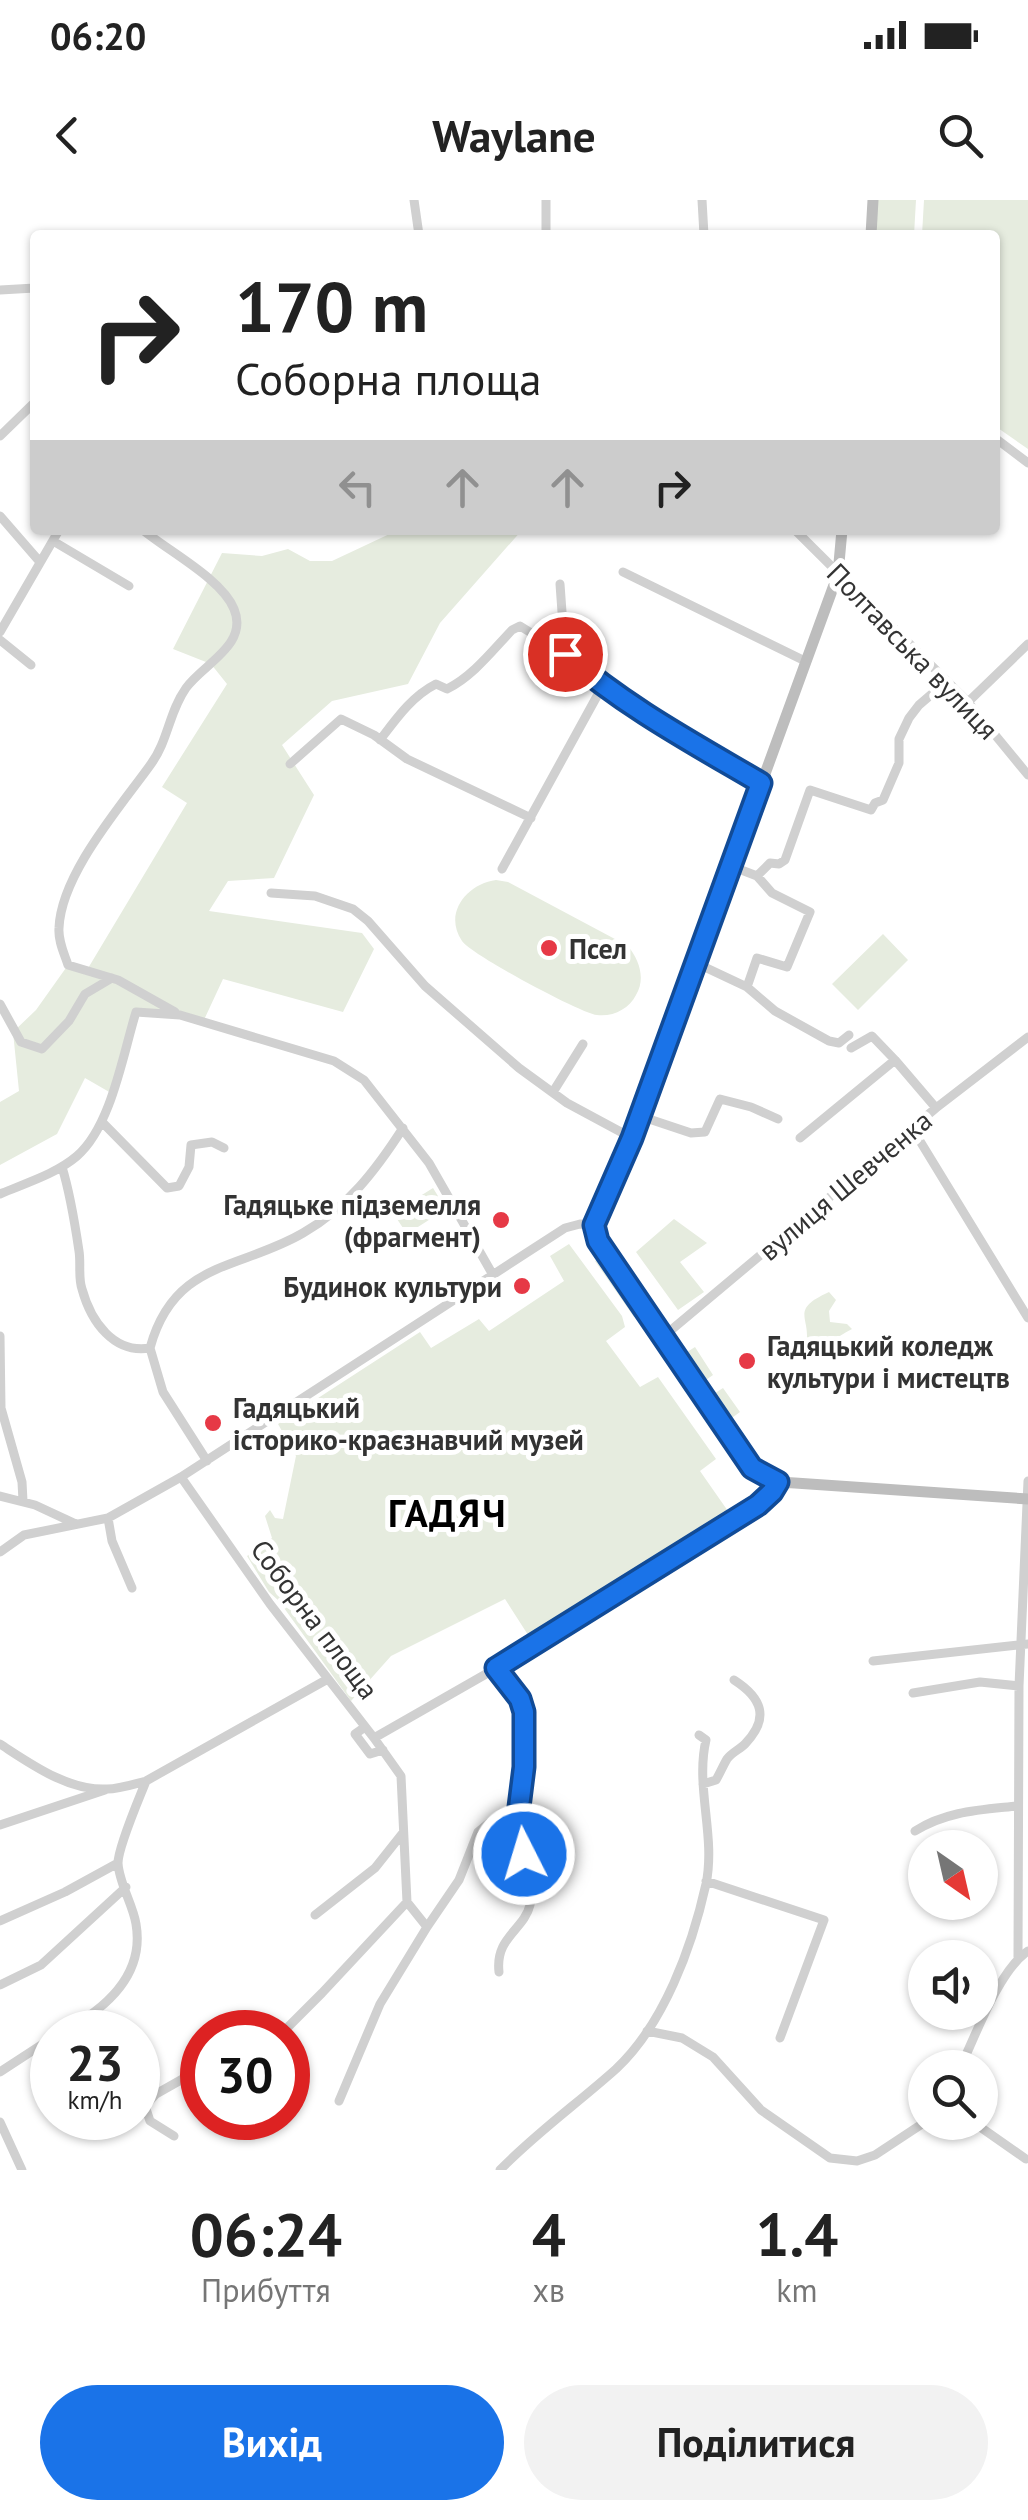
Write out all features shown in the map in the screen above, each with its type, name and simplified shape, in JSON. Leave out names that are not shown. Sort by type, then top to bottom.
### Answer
[{"type":"street","points":[[414,200],[418,230]]},
{"type":"street","points":[[546,200],[546,230]]},
{"type":"street","points":[[702,200],[704,230]]},
{"type":"street","points":[[871,230],[874,200]]},
{"type":"street","points":[[0,290],[30,288]]},
{"type":"street","points":[[0,436],[30,407]]},
{"type":"street","points":[[1000,442],[1028,462]]},
{"type":"street","points":[[0,516],[40,562]]},
{"type":"street","points":[[31,665],[0,636],[57,535]]},
{"type":"street","points":[[149,535],[202,574],[230,601],[236,613],[232,643],[180,696],[157,754],[111,814],[78,873],[59,926],[60,944],[68,965],[112,978],[180,1015],[334,1061],[364,1080],[429,1164],[493,1275]]},
{"type":"street","name":"Полтавська вулиця","points":[[800,535],[968,702],[1028,776]]},
{"type":"street","points":[[842,535],[838,574],[632,1138],[594,1225],[598,1241],[752,1468],[778,1482],[1028,1499]]},
{"type":"street","points":[[53,541],[129,586]]},
{"type":"street","points":[[623,572],[805,661]]},
{"type":"street","points":[[560,584],[565,654]]},
{"type":"street","points":[[380,740],[427,688],[436,684],[447,689],[460,681],[516,626],[565,654],[602,687],[761,783]]},
{"type":"street","points":[[968,702],[1028,644]]},
{"type":"street","points":[[757,876],[770,863],[785,860],[810,790],[871,810],[883,800],[899,763],[899,739],[909,718],[947,682]]},
{"type":"street","points":[[502,869],[602,687]]},
{"type":"street","points":[[290,764],[342,719],[408,758],[531,818]]},
{"type":"street","points":[[731,866],[757,876],[772,894],[810,912],[786,967],[757,958],[747,987]]},
{"type":"street","points":[[271,893],[314,896],[352,909],[425,986],[519,1068],[552,1092],[632,1138]]},
{"type":"street","points":[[696,964],[747,987],[775,1011],[829,1041],[838,1043],[850,1035]]},
{"type":"street","points":[[0,1004],[21,1042],[42,1049],[70,1022],[85,994],[112,978]]},
{"type":"street","points":[[0,1194],[62,1167],[87,1146],[102,1122],[136,1012],[180,1015]]},
{"type":"street","points":[[852,1048],[872,1036],[936,1108]]},
{"type":"street","name":"вулиця Шевченка","points":[[664,1336],[936,1108],[1028,1037]]},
{"type":"street","points":[[552,1092],[583,1044]]},
{"type":"street","points":[[800,1138],[895,1060]]},
{"type":"street","points":[[640,1116],[691,1134],[704,1132],[720,1099],[751,1107],[778,1120]]},
{"type":"street","points":[[102,1122],[167,1188],[179,1186],[189,1167],[192,1145],[212,1142],[224,1148]]},
{"type":"street","points":[[207,1461],[163,1392],[150,1348],[169,1302],[228,1262],[279,1245],[341,1208],[381,1162],[403,1128]]},
{"type":"street","points":[[912,1128],[1028,1318]]},
{"type":"street","points":[[62,1167],[79,1248],[80,1286],[92,1312],[105,1335],[132,1351],[150,1348]]},
{"type":"street","points":[[0,1552],[24,1536],[108,1518],[207,1461],[565,1228],[594,1225]]},
{"type":"street","points":[[0,1336],[0,1408],[22,1482],[23,1501]]},
{"type":"street","name":"Соборна площа","points":[[181,1477],[326,1680],[374,1738],[496,1668],[758,1505],[778,1482]]},
{"type":"street","points":[[969,2050],[1018,1957],[1018,1686],[1024,1644],[1028,1481]]},
{"type":"street","points":[[0,1496],[23,1501],[76,1524]]},
{"type":"street","points":[[108,1518],[112,1542],[132,1588]]},
{"type":"street","points":[[873,1662],[1024,1644]]},
{"type":"street","points":[[496,1668],[520,1699],[524,1712],[524,1767],[517,1823],[533,1886],[529,1910],[509,1933],[498,1960],[499,1972]]},
{"type":"street","points":[[0,1824],[107,1789],[146,1781],[326,1680]]},
{"type":"street","points":[[703,1784],[716,1780],[728,1756],[760,1726],[760,1708],[750,1691],[734,1680]]},
{"type":"street","points":[[912,1693],[980,1682],[1018,1686]]},
{"type":"street","points":[[365,1727],[355,1734],[370,1754],[383,1750]]},
{"type":"street","points":[[500,2170],[530,2139],[618,2067],[647,2030],[678,1971],[706,1882],[707,1821],[700,1766],[706,1740],[699,1735]]},
{"type":"street","points":[[374,1738],[401,1776],[407,1902],[427,1927]]},
{"type":"street","points":[[3,1749],[77,1786],[107,1789]]},
{"type":"street","points":[[98,2010],[132,1971],[137,1943],[118,1863],[146,1781]]},
{"type":"street","points":[[917,1830],[934,1819],[964,1811],[1017,1806]]},
{"type":"street","points":[[339,2101],[380,2004],[459,1880],[478,1832],[489,1823],[517,1823]]},
{"type":"street","points":[[315,1915],[375,1868],[402,1834]]},
{"type":"street","points":[[0,1921],[118,1863]]},
{"type":"street","points":[[706,1882],[824,1920],[780,2038]]},
{"type":"street","points":[[0,1984],[42,1965],[126,1887]]},
{"type":"street","points":[[305,2010],[407,1902]]},
{"type":"street","points":[[1018,1957],[1028,1951]]},
{"type":"street","points":[[647,2030],[682,2038],[712,2057],[761,2110],[830,2158],[857,2161],[908,2136]]},
{"type":"street","points":[[0,2072],[30,2052]]},
{"type":"street","points":[[174,2136],[150,2121],[145,2106],[156,2094],[180,2080]]},
{"type":"street","points":[[0,2122],[22,2170]]},
{"type":"street","points":[[998,2139],[1026,2158]]},
{"type":"street","points":[[823,2170],[830,2158]]},
{"type":"shaded area","points":[[878,200],[916,200],[914,230],[875,230]]},
{"type":"shaded area","points":[[924,200],[1028,200],[1028,449],[1000,429],[1000,230],[922,230]]},
{"type":"shaded area","points":[[387,535],[518,535],[440,623],[408,684],[332,701],[282,745],[314,795],[274,878],[228,881],[209,911],[362,933],[374,949],[343,1012],[223,979],[203,1022],[137,1012],[111,1093],[85,1078],[57,1134],[0,1165],[0,1102],[19,1091],[13,1032],[36,1010],[68,965],[87,970],[187,803],[162,787],[227,684],[211,664],[173,649],[222,553],[262,556],[288,549],[310,561],[332,561]]},
{"type":"shaded area","name":"Псел","points":[[496,880],[508,882],[628,946],[641,976],[633,1000],[609,1015],[587,1012],[469,948],[457,931],[457,910],[476,887]]},
{"type":"shaded area","points":[[883,934],[908,960],[858,1010],[832,984]]},
{"type":"shaded area","points":[[433,1188],[446,1209],[407,1234],[393,1213]]},
{"type":"shaded area","points":[[674,1219],[707,1243],[680,1262],[704,1292],[678,1310],[636,1252]]},
{"type":"shaded area","points":[[569,1244],[622,1316],[625,1327],[606,1341],[640,1387],[658,1377],[716,1459],[700,1471],[730,1514],[530,1638],[505,1599],[391,1656],[351,1701],[269,1592],[247,1556],[272,1538],[265,1516],[270,1510],[275,1518],[283,1519],[296,1456],[278,1424],[420,1332],[431,1348],[479,1319],[489,1331],[564,1281],[550,1256]]},
{"type":"shaded area","points":[[600,1257],[640,1313],[634,1317],[595,1261]]},
{"type":"shaded area","points":[[829,1292],[836,1300],[829,1311],[830,1322],[847,1324],[852,1329],[808,1354],[804,1352],[805,1311]]},
{"type":"shaded area","points":[[695,1347],[713,1375],[703,1382],[684,1354]]},
{"type":"shaded area","points":[[723,1388],[740,1412],[729,1420],[712,1395]]},
{"type":"place","name":"Псел","points":[[549,948]]},
{"type":"place","name":"Гадяцьке підземелля (фрагмент)","points":[[501,1220]]},
{"type":"place","name":"Будинок культури","points":[[522,1286]]},
{"type":"place","name":"Гадяцький коледж культури і мистецтв","points":[[747,1361]]},
{"type":"place","name":"Гадяцький історико-краєзнавчий музей","points":[[213,1423]]},
{"type":"district","name":"ГАДЯЧ","points":[[448,1512]]},
{"type":"route","points":[[524,1854],[517,1823],[524,1767],[524,1712],[520,1699],[496,1668],[758,1505],[778,1482],[752,1468],[594,1232],[761,783],[602,687],[565,654]]}]
